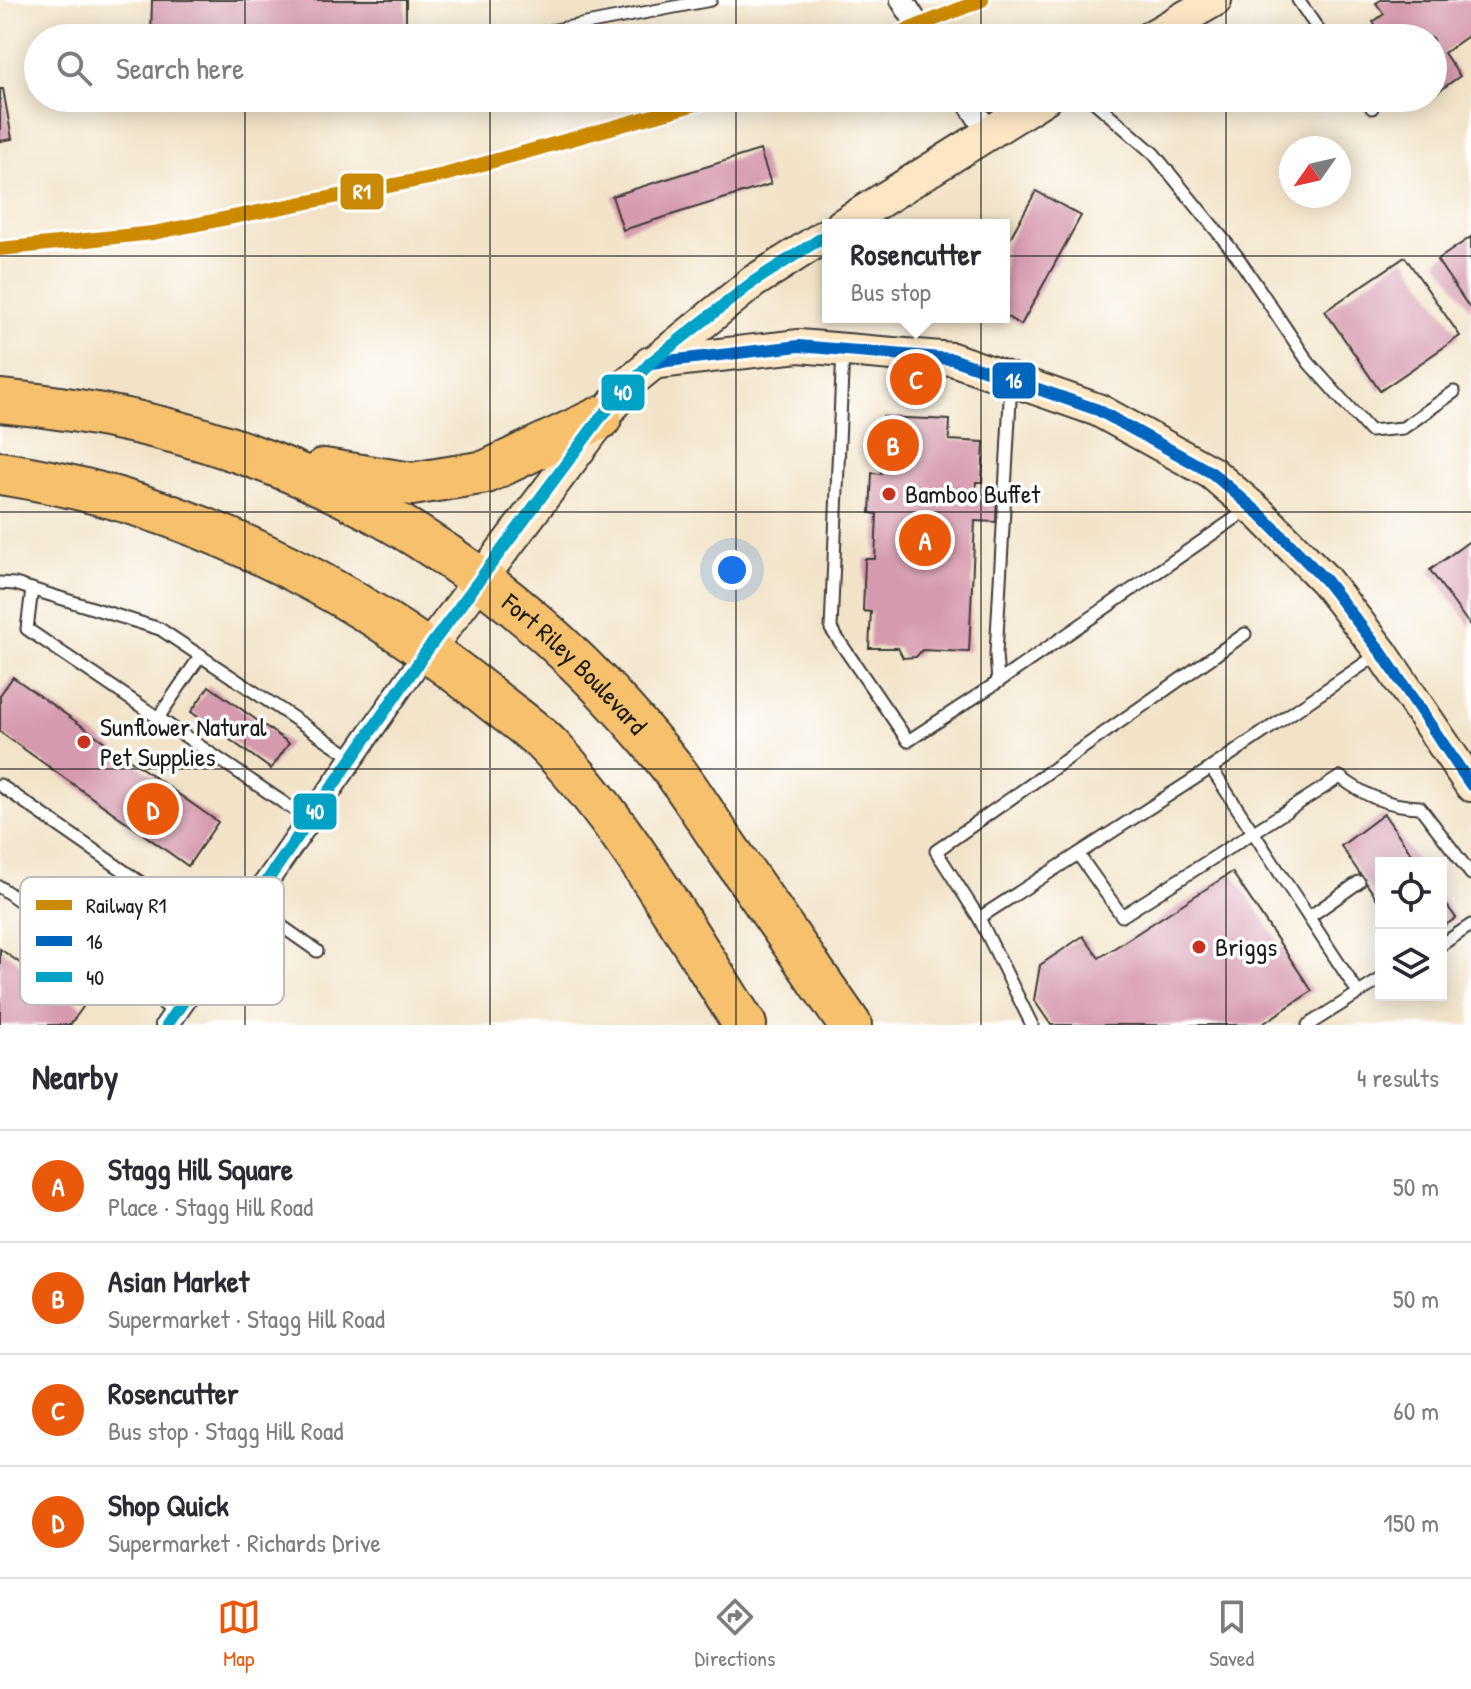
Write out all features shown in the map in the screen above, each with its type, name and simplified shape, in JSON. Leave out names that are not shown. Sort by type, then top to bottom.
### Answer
[{"type":"highway","name":"Fort Riley Boulevard","points":[[0,401],[60,406],[166,427],[271,460],[386,515],[481,577],[586,669],[668,762],[850,1025]]},
{"type":"highway","points":[[271,460],[412,484],[486,472],[600,418]]},
{"type":"highway","points":[[0,473],[133,502],[285,564],[428,649],[550,746],[615,825],[745,1025]]},
{"type":"street","points":[[902,0],[917,24]]},
{"type":"street","points":[[1173,24],[1215,0]]},
{"type":"street","points":[[975,112],[987,131]]},
{"type":"street","points":[[851,219],[1020,112]]},
{"type":"street","points":[[269,877],[428,649],[600,418],[650,363],[753,282],[822,238]]},
{"type":"street","points":[[650,363],[799,346],[952,359],[1098,410],[1212,473],[1325,580],[1462,752],[1471,785]]},
{"type":"lane","points":[[586,24],[711,0]]},
{"type":"lane","points":[[1298,0],[1314,24]]},
{"type":"lane","points":[[1106,112],[1154,154],[1237,256],[1309,363],[1370,431],[1403,428],[1454,392]]},
{"type":"lane","points":[[843,350],[831,629],[908,741],[1251,507]]},
{"type":"lane","points":[[998,682],[996,654],[1011,379]]},
{"type":"lane","points":[[0,583],[32,589],[160,629],[352,757]]},
{"type":"lane","points":[[32,589],[27,629],[309,820]]},
{"type":"lane","points":[[1032,1025],[979,918],[936,851],[1245,634]]},
{"type":"lane","points":[[979,918],[1211,768],[1381,652]]},
{"type":"lane","points":[[158,718],[201,655]]},
{"type":"lane","points":[[1211,768],[1357,991]]},
{"type":"lane","points":[[1078,854],[1122,916],[1340,777],[1363,795],[1400,806],[1420,807],[1471,874]]},
{"type":"lane","points":[[0,785],[133,877]]},
{"type":"lane","points":[[1309,917],[1359,882]]},
{"type":"lane","points":[[0,887],[20,902]]},
{"type":"lane","points":[[1447,941],[1471,925]]},
{"type":"lane","points":[[284,928],[317,951]]},
{"type":"lane","points":[[1308,1025],[1375,982]]},
{"type":"lane","points":[[153,1005],[171,1019]]},
{"type":"building","points":[[152,0],[406,0],[406,24],[151,24]]},
{"type":"building","points":[[1381,0],[1471,0],[1471,34],[1447,51],[1447,24],[1374,24],[1384,14],[1376,3]]},
{"type":"building","points":[[1447,57],[1460,76],[1447,85]]},
{"type":"building","points":[[0,89],[3,89],[12,139],[0,141]]},
{"type":"building","points":[[760,150],[771,184],[623,230],[612,196]]},
{"type":"building","points":[[1036,191],[1081,216],[1021,325],[1010,319],[1010,238]]},
{"type":"building","points":[[1471,237],[1471,310],[1437,260]]},
{"type":"building","points":[[1405,257],[1460,336],[1380,391],[1325,311]]},
{"type":"building","points":[[883,417],[950,420],[949,440],[984,442],[982,482],[976,482],[976,494],[997,495],[996,522],[975,521],[969,652],[922,650],[916,657],[903,658],[898,648],[869,648],[871,612],[863,611],[865,559],[875,559],[877,514],[870,513],[872,473],[881,474]]},
{"type":"building","points":[[1471,540],[1471,627],[1430,570]]},
{"type":"building","points":[[13,677],[218,822],[188,866],[0,732],[0,695]]},
{"type":"building","points":[[209,686],[289,743],[271,769],[191,712]]},
{"type":"building","points":[[1384,814],[1414,857],[1375,857],[1375,896],[1341,846]]},
{"type":"building","name":"Briggs","points":[[1232,872],[1312,991],[1261,1025],[1051,1025],[1034,1000],[1040,965],[1083,936],[1099,958]]},
{"type":"building","points":[[1447,905],[1456,918],[1447,924]]},
{"type":"building","points":[[0,949],[20,963],[20,1005],[83,1007],[70,1025],[0,1025]]},
{"type":"rail line","name":"R1","points":[[923,24],[982,0]]},
{"type":"rail line","name":"R1","points":[[0,249],[153,233],[444,175],[667,112]]},
{"type":"transit line","name":"40","points":[[270,877],[428,649],[600,418],[650,363],[753,282],[822,238]]},
{"type":"transit line","name":"16","points":[[650,363],[799,346],[952,359],[1098,410],[1212,473],[1261,515],[1325,580],[1381,652],[1471,785]]},
{"type":"transit line","name":"40","points":[[167,1025],[181,1005]]},
{"type":"place","name":"Rosencutter","points":[[916,379]]},
{"type":"place","name":"Asian Market","points":[[893,445]]},
{"type":"place","name":"Bamboo Buffet","points":[[889,494]]},
{"type":"place","name":"Stagg Hill Square","points":[[925,540]]},
{"type":"place","name":"Sunflower Natural Pet Supplies","points":[[84,742]]},
{"type":"place","name":"Shop Quick","points":[[153,809]]},
{"type":"place","name":"Briggs","points":[[1199,947]]}]
